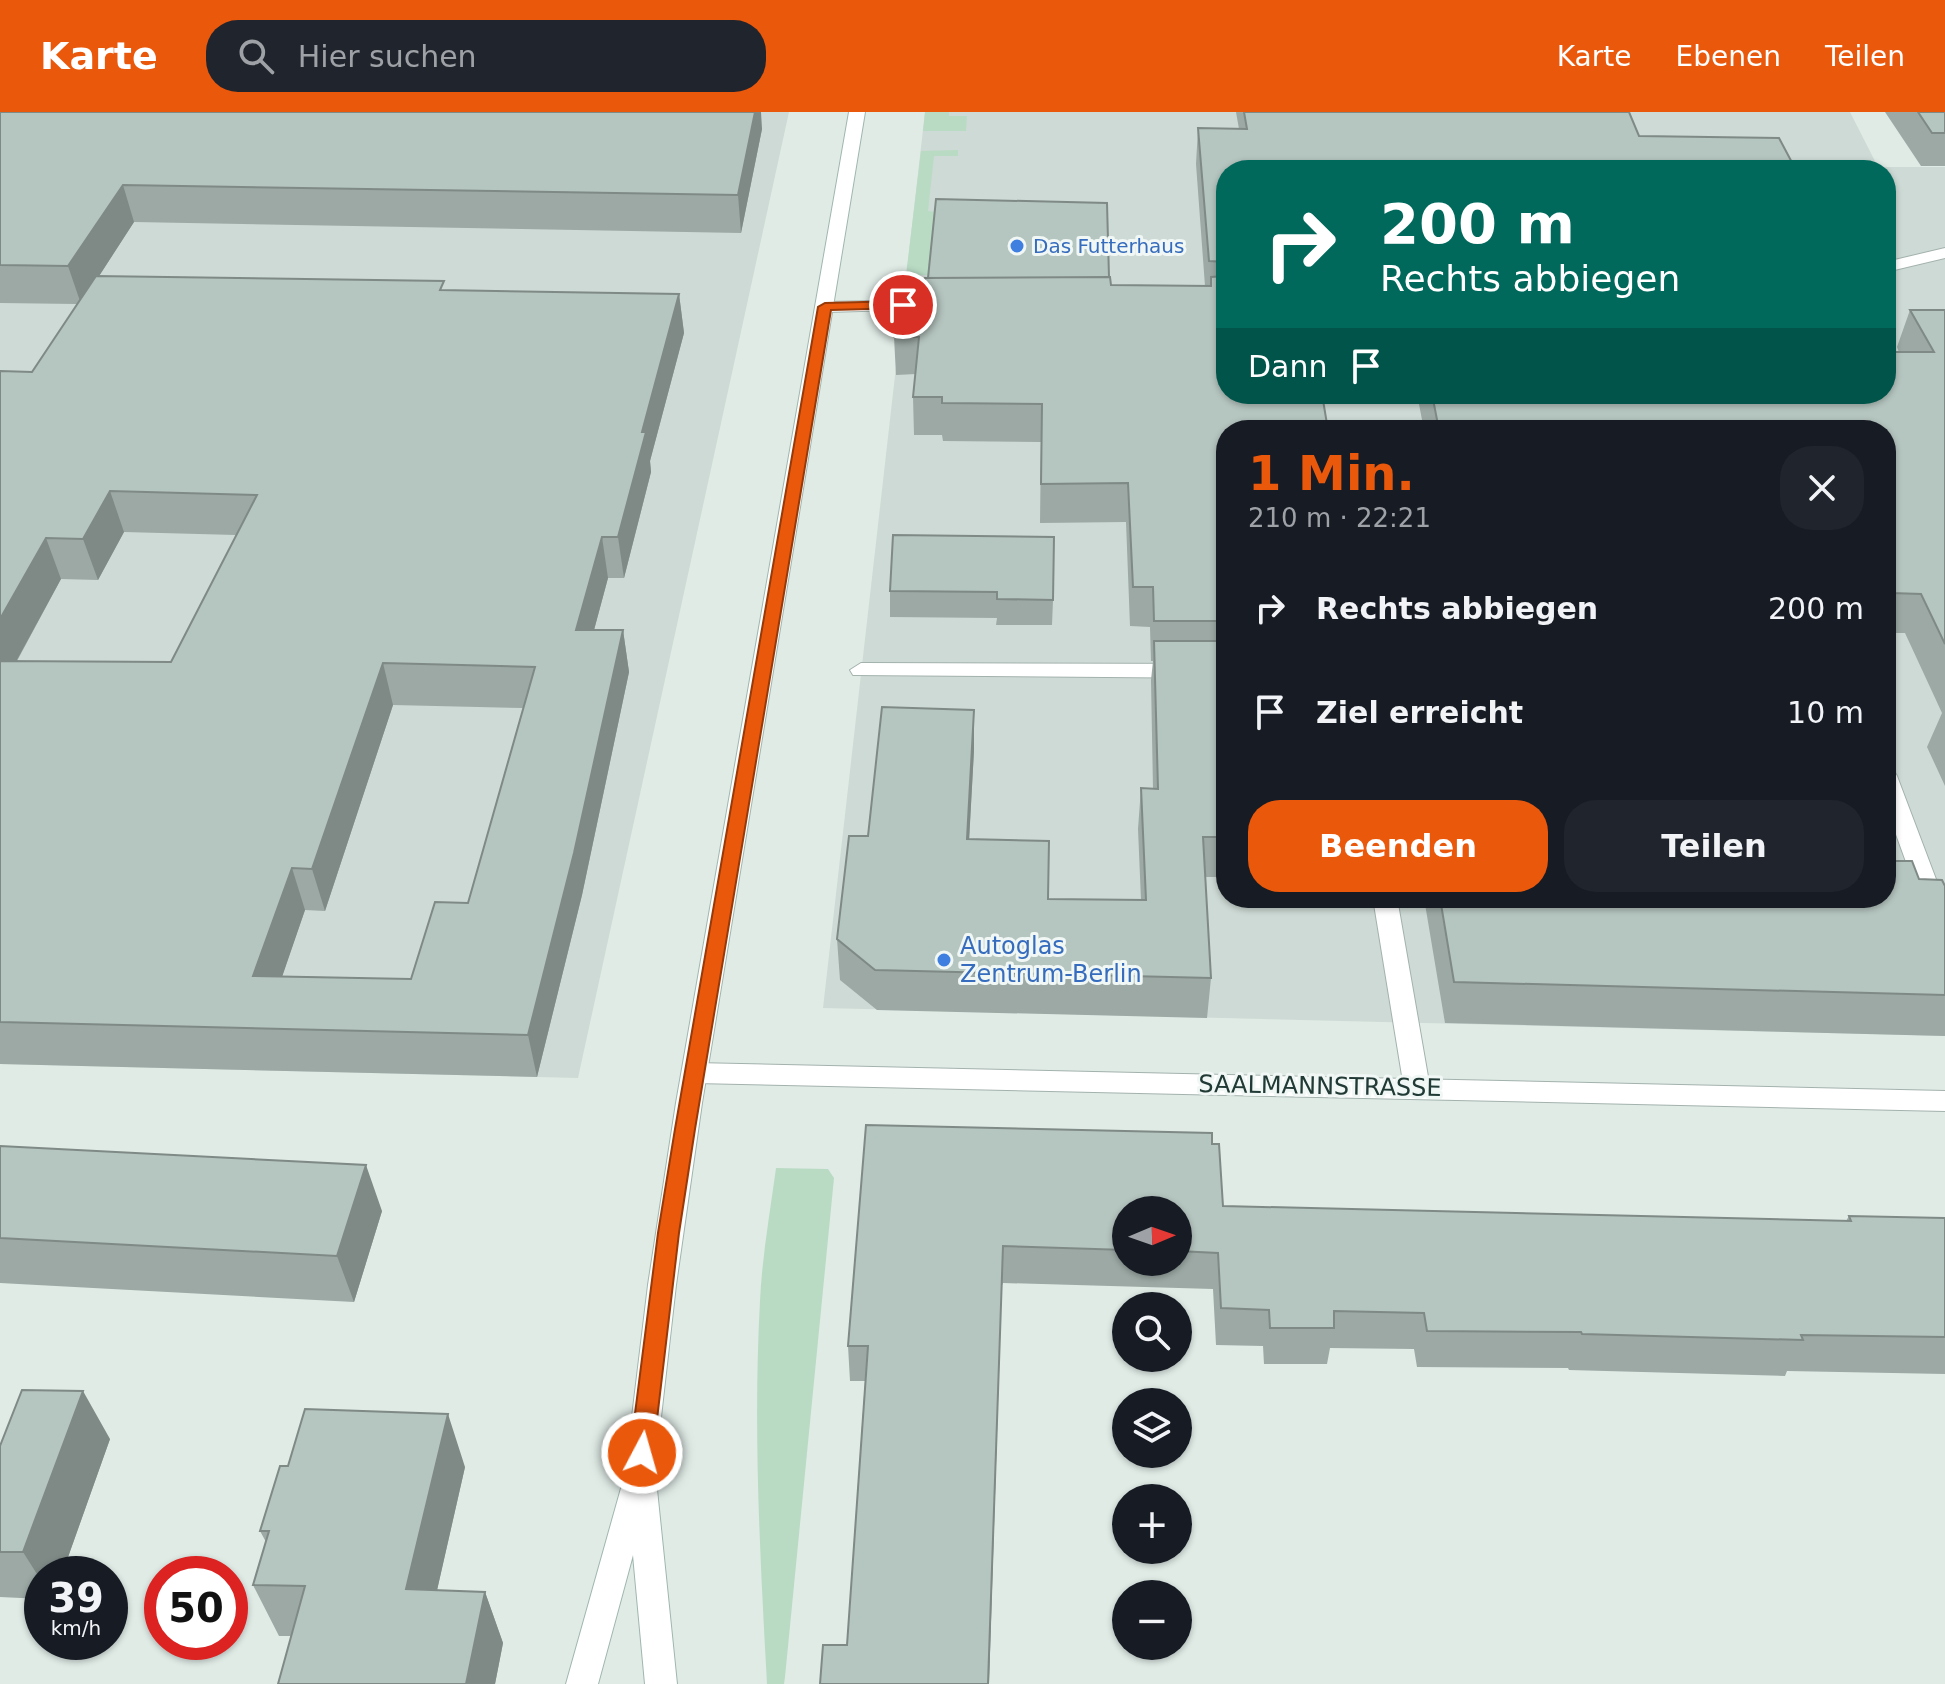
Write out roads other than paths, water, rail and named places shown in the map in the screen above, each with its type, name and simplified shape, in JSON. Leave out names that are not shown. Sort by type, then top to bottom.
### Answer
[{"type":"main road","points":[[582,1684],[640,1470],[668,1233],[857,112]]},
{"type":"main road","points":[[1896,265],[1945,253]]},
{"type":"main road","points":[[825,307],[949,305]]},
{"type":"main road","points":[[861,670],[1216,671]]},
{"type":"main road","points":[[1896,803],[1945,936]]},
{"type":"main road","points":[[1387,908],[1417,1088]]},
{"type":"main road","name":"SAALMANNSTRASSE","points":[[695,1073],[1945,1101]]},
{"type":"main road","points":[[640,1470],[661,1684]]},
{"type":"place","name":"Das Futterhaus","points":[[1017,246]]},
{"type":"place","name":"Autoglas Zentrum-Berlin","points":[[944,960]]}]
